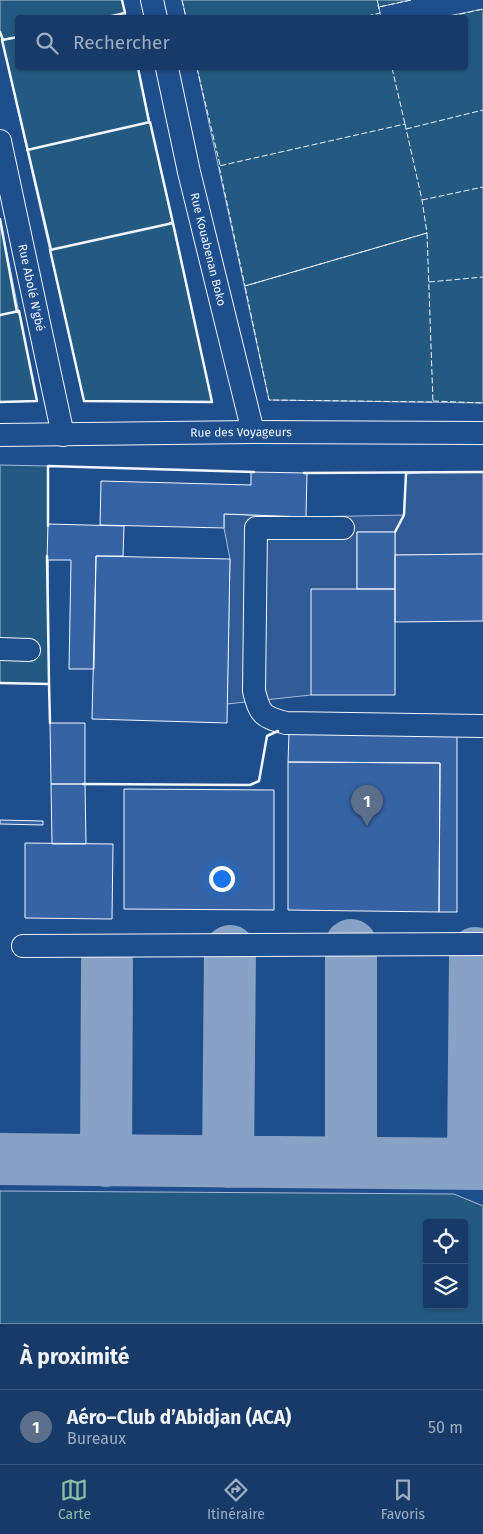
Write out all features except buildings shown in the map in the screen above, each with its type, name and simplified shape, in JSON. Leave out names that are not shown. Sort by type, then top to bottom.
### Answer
[{"type":"street","points":[[152,0],[155,15]]},
{"type":"street","name":"Rue Kouabenan Boko","points":[[166,70],[189,172],[252,432]]},
{"type":"street","name":"Rue Abolé N'gbé","points":[[0,141],[63,435]]},
{"type":"street","name":"Rue des Voyageurs","points":[[0,435],[252,432],[483,433]]},
{"type":"street","points":[[343,528],[256,528],[254,691],[258,708],[265,717],[286,723],[483,726]]},
{"type":"street","points":[[1,649],[29,650]]},
{"type":"street","points":[[23,946],[483,944]]},
{"type":"shaded area","points":[[0,0],[122,0],[126,15],[15,15],[15,70],[138,70],[212,402],[84,401],[0,32]]},
{"type":"shaded area","points":[[182,0],[411,0],[379,7],[380,15],[186,15]]},
{"type":"shaded area","points":[[483,9],[483,403],[269,400],[197,70],[468,70],[468,15],[453,15]]},
{"type":"shaded area","points":[[0,219],[37,401],[0,402]]},
{"type":"shaded area","points":[[0,465],[48,466],[49,684],[0,683]]},
{"type":"shaded area","points":[[483,472],[483,554],[395,555],[395,532],[357,532],[357,589],[311,695],[227,704],[230,559],[224,528],[224,514],[306,517],[404,515],[406,474]]},
{"type":"shaded area","points":[[0,1191],[454,1194],[483,1206],[483,1324],[0,1324]]},
{"type":"taxiway","points":[[351,945],[351,1162]]},
{"type":"taxiway","points":[[228,1162],[230,951]]},
{"type":"taxiway","points":[[473,1164],[475,953]]},
{"type":"taxiway","points":[[106,1161],[107,961]]},
{"type":"taxiway","points":[[0,1159],[483,1164]]},
{"type":"fence","points":[[182,0],[185,15]]},
{"type":"fence","points":[[377,0],[379,7],[411,0]]},
{"type":"fence","points":[[372,15],[380,13],[378,5]]},
{"type":"fence","points":[[456,15],[483,9]]},
{"type":"fence","points":[[197,70],[220,165]]},
{"type":"fence","points":[[392,70],[405,124],[403,125]]},
{"type":"fence","points":[[406,129],[483,110]]},
{"type":"fence","points":[[405,124],[422,200],[427,233],[245,286],[219,166],[405,124]]},
{"type":"fence","points":[[422,200],[483,187]]},
{"type":"fence","points":[[427,233],[433,402],[269,400],[245,286],[427,233]]},
{"type":"fence","points":[[429,282],[483,277]]},
{"type":"fence","points":[[433,401],[483,403]]},
{"type":"wall","points":[[116,15],[125,13],[122,0]]},
{"type":"wall","points":[[0,32],[3,40]]},
{"type":"wall","points":[[15,38],[2,40],[51,250]]},
{"type":"wall","points":[[138,70],[149,122]]},
{"type":"wall","points":[[27,150],[150,122],[173,223],[170,223]]},
{"type":"wall","points":[[0,219],[17,312]]},
{"type":"wall","points":[[173,223],[212,402],[84,401],[50,250],[173,223]]},
{"type":"wall","points":[[0,315],[19,311],[37,401],[0,402]]},
{"type":"wall","points":[[48,526],[48,466],[254,472]]},
{"type":"wall","points":[[304,473],[483,472]]},
{"type":"wall","points":[[395,532],[404,515],[406,474]]},
{"type":"wall","points":[[0,683],[49,684],[47,556]]},
{"type":"wall","points":[[49,684],[50,723]]},
{"type":"wall","points":[[83,784],[250,785],[259,781],[267,736],[278,731]]},
{"type":"place","name":"Aéro–Club d’Abidjan (ACA)","points":[[367,826]]}]
